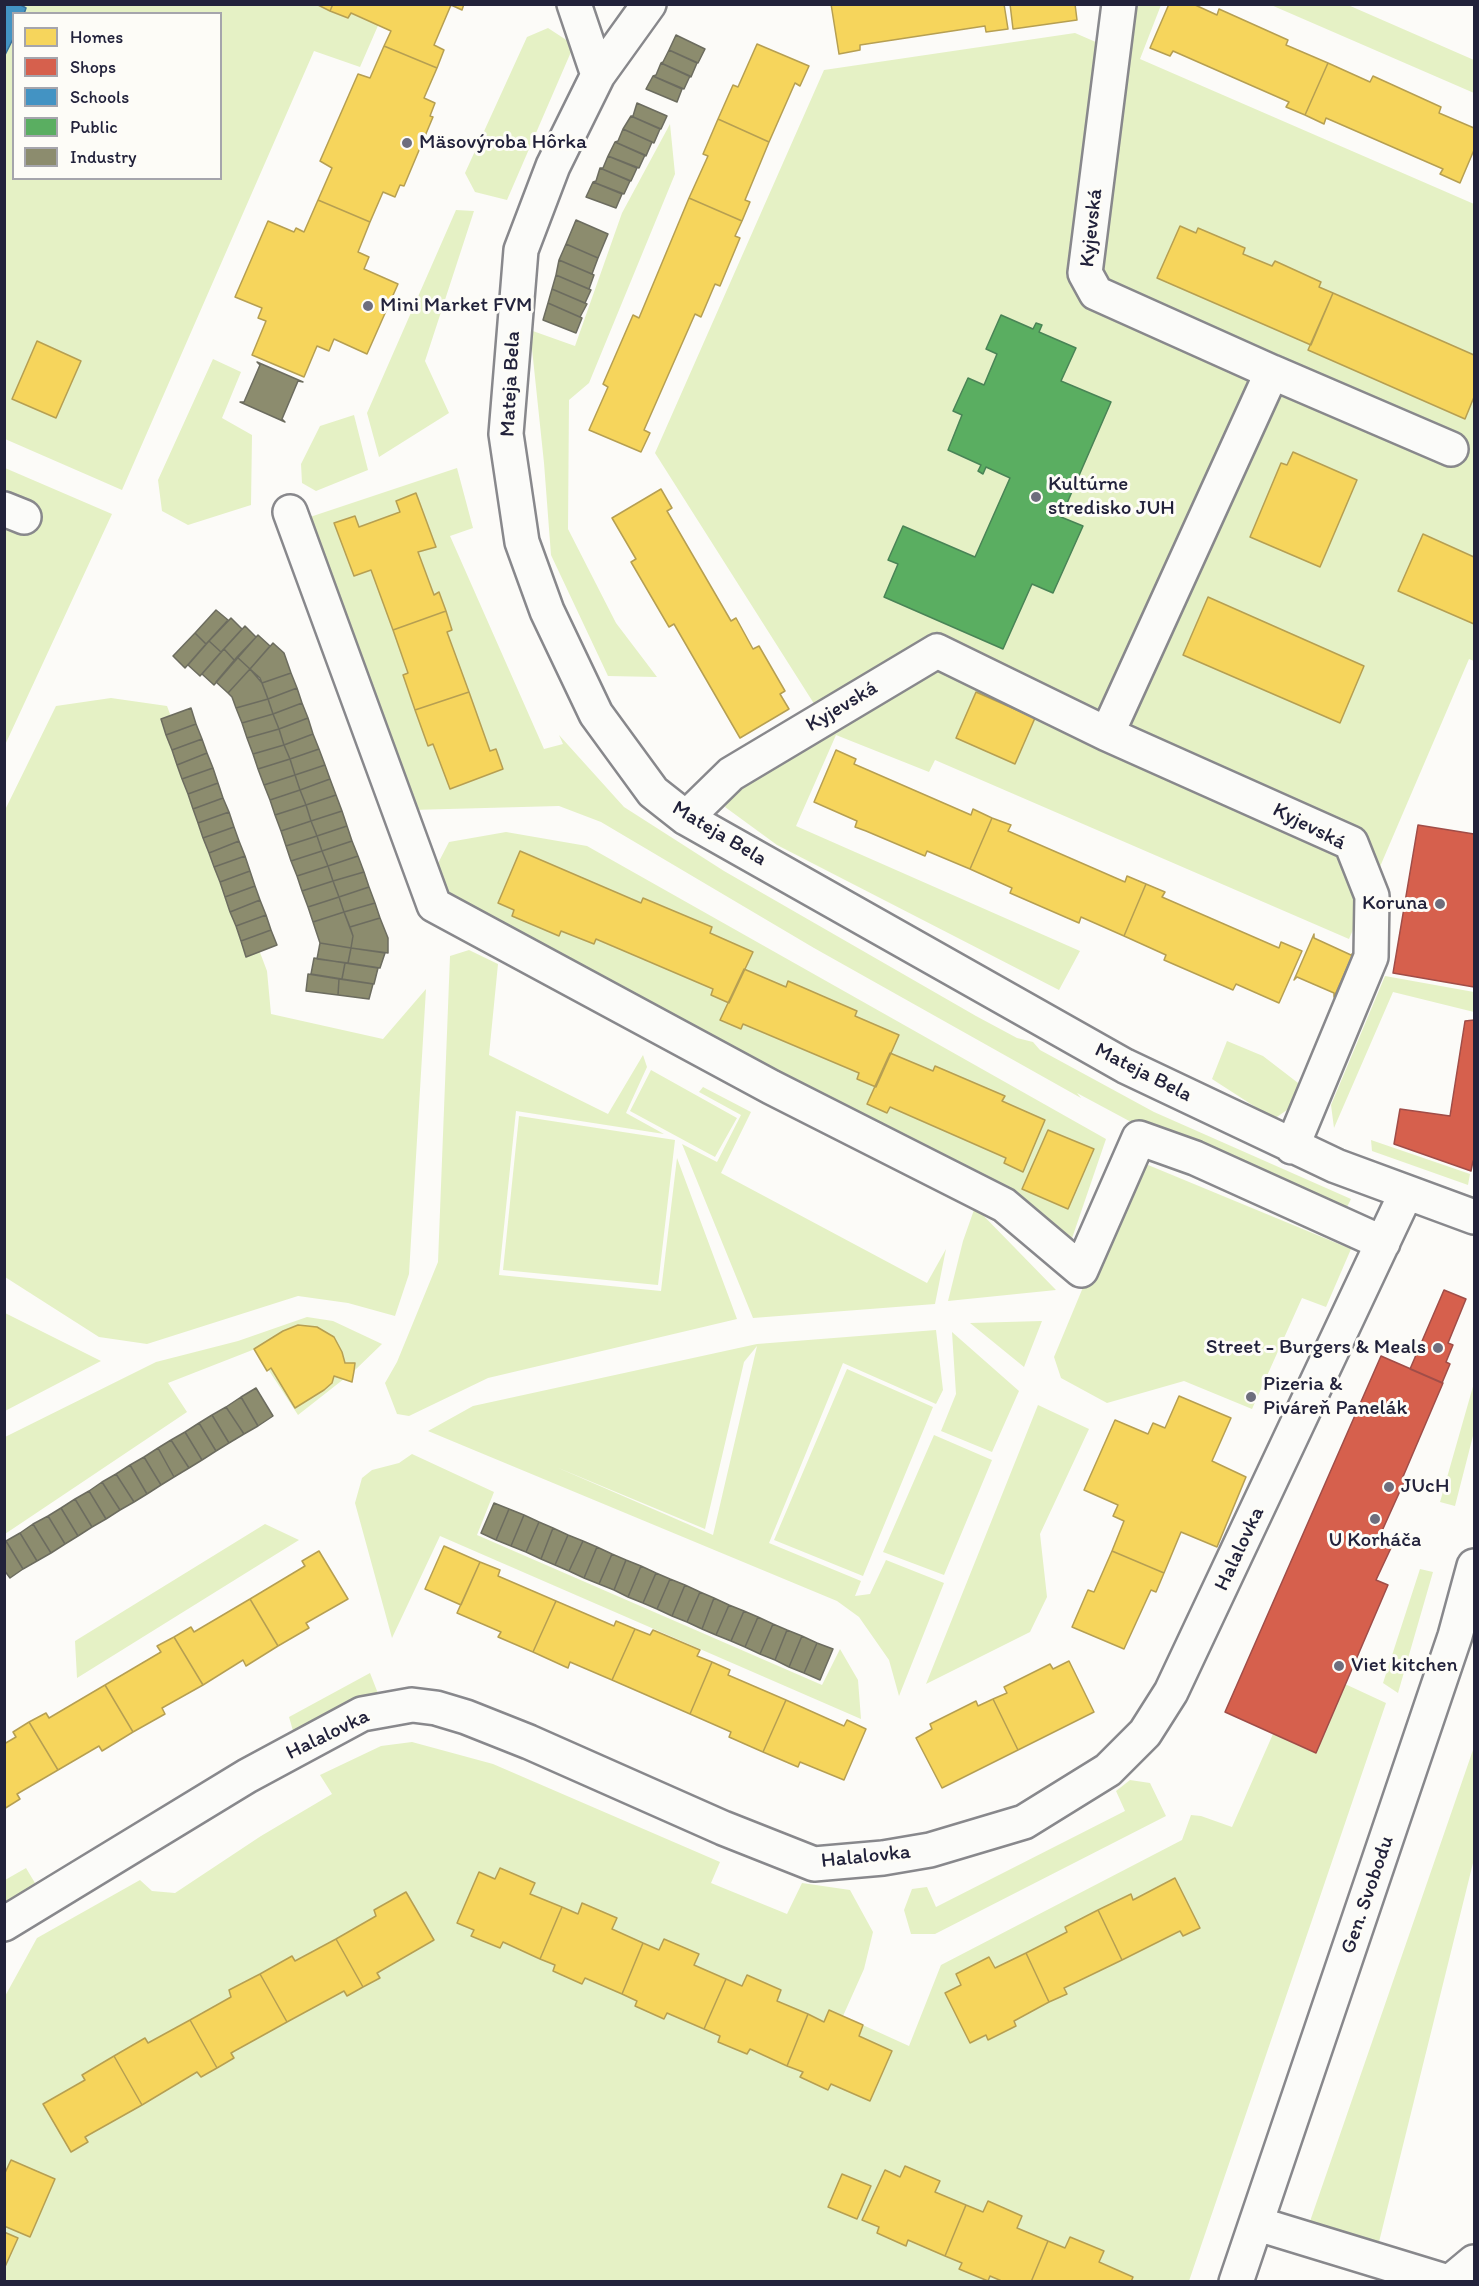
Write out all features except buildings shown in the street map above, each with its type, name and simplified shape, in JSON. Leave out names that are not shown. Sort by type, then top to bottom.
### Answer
[{"type":"street","points":[[574,4],[598,75]]},
{"type":"street","name":"Mateja Bela","points":[[649,4],[598,75],[553,166],[521,250],[506,434],[522,542],[547,611],[596,714],[653,792],[686,818],[1125,1066],[1292,1147],[1336,1166],[1474,1217]]},
{"type":"street","name":"Kyjevská","points":[[1119,4],[1085,273],[1096,293],[1451,449]]},
{"type":"street","points":[[1107,734],[1272,372]]},
{"type":"street","points":[[290,512],[434,905],[771,1087],[1004,1205],[1081,1270],[1138,1138],[1195,1158],[1383,1243]]},
{"type":"street","name":"Kyjevská","points":[[686,818],[731,774],[937,651],[1107,734],[1351,843],[1372,896],[1371,957],[1292,1147]]},
{"type":"street","name":"Halalovka","points":[[4,1924],[247,1776],[362,1714],[412,1705],[436,1708],[466,1717],[529,1742],[723,1828],[814,1864],[883,1858],[930,1850],[1023,1822],[1108,1770],[1145,1733],[1171,1692],[1406,1192]]},
{"type":"street","name":"Gen. Svobodu","points":[[1236,2282],[1451,1648],[1474,1566]]},
{"type":"street","points":[[1257,2224],[1449,2282],[1474,2262]]},
{"type":"green space","points":[[5,5],[387,5],[360,67],[314,51],[122,490],[5,439]]},
{"type":"green space","points":[[1133,5],[1161,5],[1140,59],[1474,204],[1474,661],[1469,659],[1349,939],[935,760],[929,772],[836,735],[796,826],[1080,951],[1059,990],[777,845],[725,807],[735,787],[818,710],[655,453],[824,70],[1075,33],[1128,56]]},
{"type":"green space","points":[[1271,5],[1348,5],[1474,60],[1474,93]]},
{"type":"green space","points":[[548,28],[574,45],[507,200],[475,192],[465,173],[527,37]]},
{"type":"green space","points":[[670,124],[675,174],[589,383],[569,400],[568,529],[616,623],[657,677],[608,676],[551,555],[530,330],[575,346],[622,213]]},
{"type":"green space","points":[[456,210],[474,211],[425,361],[449,413],[379,457],[367,413]]},
{"type":"green space","points":[[213,359],[241,372],[222,418],[252,435],[251,505],[188,525],[162,511],[158,480]]},
{"type":"green space","points":[[354,415],[368,470],[316,491],[302,483],[301,464],[320,426]]},
{"type":"green space","points":[[5,468],[112,514],[5,745]]},
{"type":"green space","points":[[457,468],[473,528],[450,536],[544,749],[563,744],[559,735],[624,807],[724,871],[976,1016],[1017,1038],[1033,1042],[1040,1050],[1154,1112],[1351,1199],[1342,1217],[1146,1130],[1077,1093],[1081,1098],[814,948],[601,822],[559,806],[411,810],[307,518]]},
{"type":"green space","points":[[111,698],[167,706],[267,971],[271,1014],[383,1039],[426,989],[409,1274],[395,1316],[348,1303],[298,1296],[147,1344],[99,1337],[5,1277],[4,812],[56,706]]},
{"type":"green space","points":[[506,832],[587,846],[1106,1139],[1068,1250],[444,901],[434,871],[449,842]]},
{"type":"green space","points":[[469,950],[498,964],[489,1055],[608,1114],[643,1055],[647,1067],[626,1113],[664,1134],[516,1111],[499,1275],[661,1291],[677,1158],[737,1319],[488,1378],[409,1416],[397,1414],[385,1383],[397,1362],[438,1262],[450,956]]},
{"type":"green space","points":[[1385,976],[1474,992],[1474,1012],[1393,992],[1334,1128],[1331,1105]]},
{"type":"green space","points":[[1227,1041],[1263,1056],[1302,1086],[1297,1103],[1274,1119],[1212,1079]]},
{"type":"green space","points":[[651,1070],[737,1118],[715,1157],[630,1111]]},
{"type":"green space","points":[[703,1087],[751,1112],[721,1173],[927,1283],[946,1249],[935,1304],[753,1318],[682,1144],[717,1162],[741,1115],[699,1092]]},
{"type":"green space","points":[[519,1116],[675,1140],[658,1285],[503,1270]]},
{"type":"green space","points":[[1371,1140],[1470,1174],[1468,1185],[1372,1151]]},
{"type":"green space","points":[[1136,1160],[1351,1249],[1326,1307],[1302,1298],[1252,1409],[1184,1381],[1107,1403],[1061,1378],[1054,1357]]},
{"type":"green space","points":[[975,1207],[1056,1290],[948,1301],[963,1241]]},
{"type":"green space","points":[[5,1313],[101,1361],[5,1411]]},
{"type":"green space","points":[[307,1317],[333,1321],[382,1344],[354,1371],[298,1415],[255,1349],[168,1383],[187,1412],[5,1534],[5,1437],[156,1362],[238,1341]]},
{"type":"green space","points":[[1042,1321],[1024,1367],[970,1323]]},
{"type":"green space","points":[[936,1330],[943,1390],[936,1404],[843,1363],[769,1543],[861,1581],[855,1596],[870,1594],[886,1560],[944,1583],[899,1696],[889,1660],[859,1617],[837,1601],[428,1431],[473,1406],[757,1344]],"holes":[[[757,1346],[713,1535],[556,1467],[705,1529],[744,1362]]]},
{"type":"green space","points":[[952,1332],[1019,1391],[992,1452],[941,1431],[956,1394]]},
{"type":"green space","points":[[847,1369],[933,1407],[863,1576],[774,1540]]},
{"type":"green space","points":[[1474,1383],[1474,1432],[1455,1506],[1440,1502]]},
{"type":"green space","points":[[1038,1405],[1089,1429],[1040,1534],[1047,1597],[1030,1632],[926,1684]]},
{"type":"green space","points":[[934,1435],[992,1460],[944,1575],[883,1552]]},
{"type":"green space","points":[[412,1454],[494,1492],[477,1535],[822,1685],[840,1649],[858,1680],[861,1719],[440,1536],[392,1638],[355,1503],[362,1478],[372,1470],[399,1463]]},
{"type":"green space","points":[[265,1524],[299,1540],[77,1678],[75,1641]]},
{"type":"green space","points":[[1420,1569],[1433,1572],[1398,1693],[1383,1683]]},
{"type":"green space","points":[[370,1673],[379,1696],[296,1741],[289,1717]]},
{"type":"green space","points":[[1345,1684],[1386,1703],[1189,2281],[5,2281],[4,1998],[37,1938],[140,1880],[152,1891],[175,1893],[261,1836],[332,1794],[320,1775],[381,1746],[412,1742],[493,1764],[720,1862],[711,1883],[787,1914],[802,1883],[850,1890],[873,1932],[864,1969],[843,2016],[909,2046],[941,1965],[1182,1840],[1191,1815],[1201,1816],[1232,1827],[1273,1734]]},
{"type":"green space","points":[[1474,1747],[1474,1859],[1377,2250],[1307,2230]]},
{"type":"green space","points":[[1130,1780],[1150,1783],[1166,1816],[935,1934],[911,1934],[904,1910],[912,1889],[927,1887],[936,1907],[1125,1811],[1116,1791]]},
{"type":"green space","points":[[26,1868],[35,1883],[5,1905],[5,1880]]},
{"type":"place","name":"Mäsovýroba Hôrka","points":[[407,143]]},
{"type":"place","name":"Mini Market FVM","points":[[368,306]]},
{"type":"place","name":"Kultúrne stredisko JUH","points":[[1036,497]]},
{"type":"place","name":"Koruna","points":[[1440,904]]},
{"type":"place","name":"Street - Burgers & Meals","points":[[1438,1348]]},
{"type":"place","name":"Pizeria & Piváreň Panelák","points":[[1251,1397]]},
{"type":"place","name":"JUcH","points":[[1389,1487]]},
{"type":"place","name":"U Korháča","points":[[1375,1519]]},
{"type":"place","name":"Viet kitchen","points":[[1339,1666]]}]
